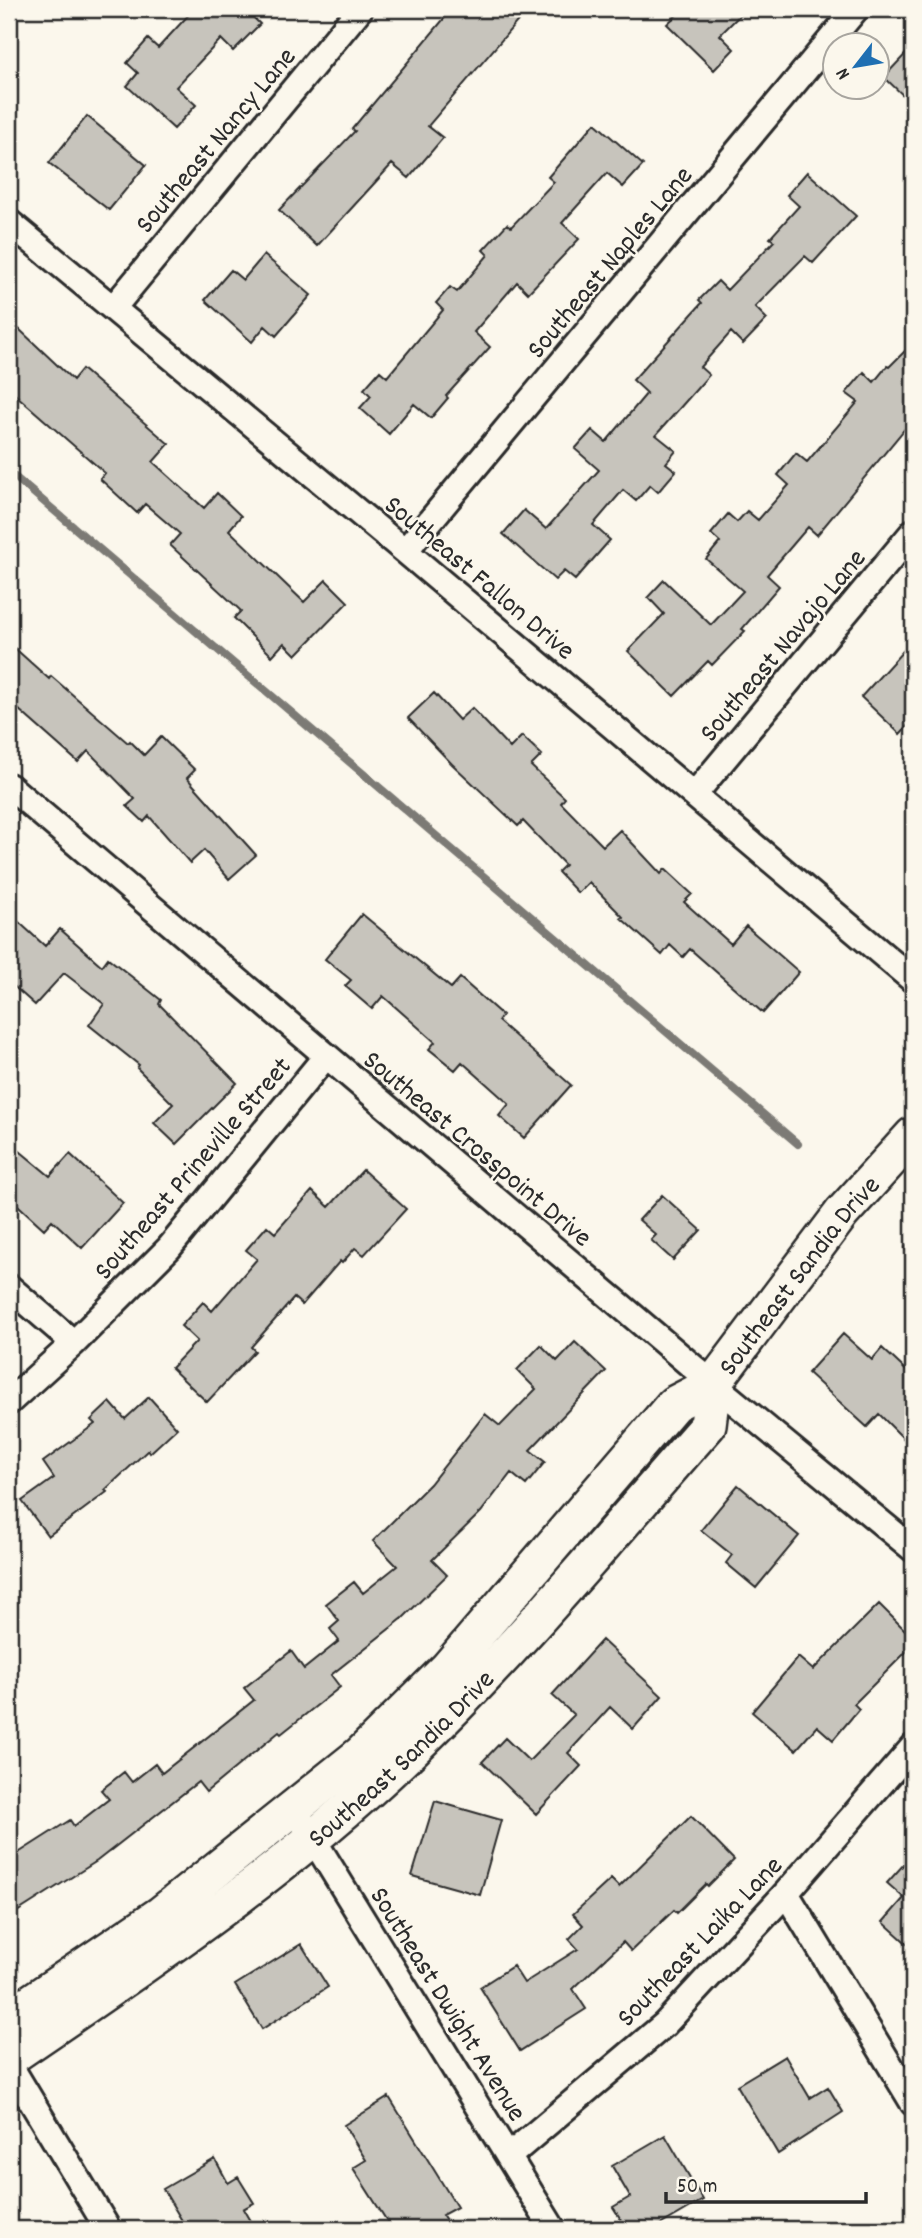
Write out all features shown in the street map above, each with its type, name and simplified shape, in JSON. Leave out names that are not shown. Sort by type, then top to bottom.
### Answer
[{"type":"street","name":"Southeast Nancy Lane","points":[[114,307],[360,9]]},
{"type":"street","name":"Southeast Naples Lane","points":[[405,551],[856,9]]},
{"type":"street","name":"Southeast Fallon Drive","points":[[9,222],[114,307],[913,979]]},
{"type":"street","name":"Southeast Navajo Lane","points":[[694,795],[913,533]]},
{"type":"street","name":"Southeast Crosspoint Drive","points":[[9,786],[713,1384],[913,1549]]},
{"type":"street","name":"Southeast Prineville Street","points":[[9,1402],[74,1343],[169,1248],[326,1056]]},
{"type":"street","name":"Southeast Sandia Drive","points":[[9,2017],[161,1914],[361,1754],[448,1668],[674,1404],[713,1384],[842,1213],[913,1135]]},
{"type":"street","points":[[9,1287],[74,1343]]},
{"type":"street","name":"Southeast Sandia Drive","points":[[9,2058],[186,1937],[313,1838],[411,1751],[501,1661],[708,1425],[713,1384]]},
{"type":"street","name":"Southeast Laika Lane","points":[[509,2156],[665,2024],[786,1893],[913,1747]]},
{"type":"street","name":"Southeast Dwight Avenue","points":[[293,1810],[313,1838],[553,2229]]},
{"type":"street","points":[[786,1893],[913,2104]]},
{"type":"street","points":[[9,2064],[108,2229]]},
{"type":"building","points":[[194,9],[245,9],[260,24],[233,51],[221,39],[176,87],[196,105],[174,129],[127,86],[138,73],[127,63],[148,39],[158,48]]},
{"type":"building","points":[[452,9],[528,9],[428,126],[443,138],[409,178],[392,164],[317,246],[279,210],[355,131],[352,129]]},
{"type":"building","points":[[683,9],[746,9],[720,35],[734,49],[714,70],[667,24]]},
{"type":"building","points":[[913,46],[913,105],[890,83],[890,71]]},
{"type":"building","points":[[87,116],[146,165],[109,210],[49,163]]},
{"type":"building","points":[[595,123],[643,165],[623,187],[607,173],[562,223],[579,239],[528,293],[517,282],[474,332],[490,347],[446,396],[448,398],[431,418],[414,404],[389,434],[360,408],[371,396],[364,389],[380,371],[387,377],[443,310],[436,303],[450,287],[457,292],[488,255],[483,250],[507,224],[511,227],[554,182],[548,177]]},
{"type":"building","points":[[807,172],[856,216],[813,263],[805,256],[755,307],[767,319],[743,344],[731,332],[700,367],[709,375],[656,435],[676,451],[666,463],[676,471],[658,492],[650,485],[636,501],[623,490],[593,525],[610,540],[575,580],[564,571],[555,580],[503,534],[524,510],[546,529],[599,470],[575,449],[592,430],[606,442],[647,393],[633,380],[702,303],[699,300],[718,281],[727,290],[774,241],[770,238],[799,206],[787,195]]},
{"type":"building","points":[[264,255],[311,295],[276,336],[265,326],[252,342],[205,300],[231,270],[243,280]]},
{"type":"building","points":[[19,329],[73,380],[82,369],[169,444],[153,462],[204,508],[217,493],[241,516],[229,530],[304,602],[326,580],[348,602],[296,655],[284,643],[272,656],[234,618],[241,611],[170,545],[180,534],[145,504],[137,513],[100,479],[105,473],[9,389],[9,340]]},
{"type":"building","points":[[913,343],[913,419],[817,535],[808,527],[767,575],[779,586],[742,629],[745,631],[712,665],[708,661],[674,696],[628,651],[664,614],[648,597],[664,580],[711,625],[743,591],[706,559],[720,542],[711,534],[728,514],[737,522],[747,511],[758,520],[789,485],[778,475],[796,453],[807,462],[858,402],[846,393],[864,372],[874,382],[887,366]]},
{"type":"building","points":[[913,640],[913,720],[900,734],[861,697]]},
{"type":"building","points":[[9,643],[49,679],[51,676],[144,755],[161,737],[195,770],[187,778],[256,855],[229,879],[204,850],[190,863],[149,816],[144,822],[127,806],[135,799],[88,751],[78,762],[9,701]]},
{"type":"building","points":[[434,693],[459,720],[472,708],[510,748],[522,736],[542,755],[531,766],[565,798],[561,803],[603,846],[620,830],[661,874],[665,869],[692,894],[684,902],[731,944],[746,926],[799,972],[763,1013],[690,949],[683,957],[670,945],[662,955],[621,918],[623,917],[589,882],[578,893],[558,872],[565,865],[523,821],[518,826],[408,718]]},
{"type":"building","points":[[9,913],[45,946],[60,929],[102,966],[108,958],[161,1000],[159,1004],[237,1083],[176,1144],[154,1123],[173,1104],[137,1068],[139,1065],[89,1025],[104,1004],[64,973],[35,1005],[9,982]]},
{"type":"building","points":[[362,914],[451,988],[460,978],[502,1015],[498,1021],[571,1085],[524,1138],[499,1116],[509,1104],[462,1062],[455,1070],[429,1049],[435,1042],[383,996],[372,1009],[345,986],[351,980],[325,959]]},
{"type":"building","points":[[9,1142],[50,1176],[70,1154],[123,1203],[82,1248],[52,1220],[44,1229],[9,1197]]},
{"type":"building","points":[[363,1170],[406,1209],[364,1255],[355,1248],[342,1263],[340,1261],[302,1305],[294,1298],[251,1347],[255,1351],[207,1402],[171,1368],[197,1341],[181,1326],[203,1302],[212,1311],[257,1259],[246,1250],[267,1226],[275,1233],[312,1191],[329,1207]]},
{"type":"building","points":[[662,1195],[701,1230],[673,1260],[651,1240],[656,1235],[639,1220]]},
{"type":"building","points":[[843,1334],[872,1360],[882,1348],[913,1377],[913,1448],[879,1414],[867,1427],[808,1373]]},
{"type":"building","points":[[575,1342],[606,1371],[530,1450],[545,1462],[526,1485],[511,1473],[481,1512],[432,1560],[447,1575],[403,1618],[331,1675],[340,1687],[281,1734],[279,1732],[206,1792],[198,1782],[97,1861],[9,1917],[9,1859],[70,1820],[74,1826],[109,1799],[101,1790],[124,1772],[132,1782],[155,1764],[162,1773],[254,1700],[244,1688],[291,1651],[304,1669],[339,1641],[330,1629],[339,1621],[326,1604],[354,1582],[363,1593],[397,1566],[373,1541],[430,1484],[485,1414],[500,1426],[536,1389],[517,1370],[541,1345],[557,1361]]},
{"type":"building","points":[[149,1397],[177,1428],[150,1453],[148,1450],[105,1490],[107,1492],[48,1536],[22,1501],[54,1478],[43,1462],[95,1424],[91,1420],[110,1402],[125,1419]]},
{"type":"building","points":[[738,1485],[799,1536],[756,1588],[726,1563],[732,1555],[701,1530]]},
{"type":"building","points":[[879,1604],[913,1638],[913,1645],[854,1704],[859,1709],[833,1740],[817,1726],[796,1750],[752,1712],[798,1657],[813,1670]]},
{"type":"building","points":[[602,1640],[662,1696],[633,1729],[610,1707],[568,1753],[581,1766],[536,1814],[482,1762],[505,1738],[529,1761],[574,1715],[552,1695]]},
{"type":"building","points":[[435,1801],[501,1820],[480,1895],[412,1876]]},
{"type":"building","points":[[691,1816],[734,1860],[708,1886],[706,1884],[677,1913],[674,1910],[631,1951],[623,1942],[573,1989],[586,2009],[520,2051],[480,1987],[513,1966],[524,1983],[578,1949],[569,1939],[583,1925],[573,1914],[611,1879],[619,1887]]},
{"type":"building","points":[[913,1854],[913,1949],[883,1922],[904,1898],[887,1883]]},
{"type":"building","points":[[301,1944],[328,1987],[262,2029],[235,1985]]},
{"type":"building","points":[[785,2056],[810,2098],[828,2087],[843,2112],[778,2154],[737,2085]]},
{"type":"building","points":[[389,2097],[457,2207],[442,2215],[451,2229],[392,2229],[353,2168],[366,2160],[344,2125]]},
{"type":"building","points":[[665,2135],[703,2200],[653,2229],[627,2229],[613,2207],[630,2197],[612,2166]]},
{"type":"building","points":[[215,2159],[228,2183],[238,2177],[254,2203],[243,2209],[250,2221],[236,2229],[187,2229],[163,2189]]},
{"type":"waterway","points":[[9,472],[798,1144]]},
{"type":"waterway","points":[[908,1248],[913,1253]]}]
